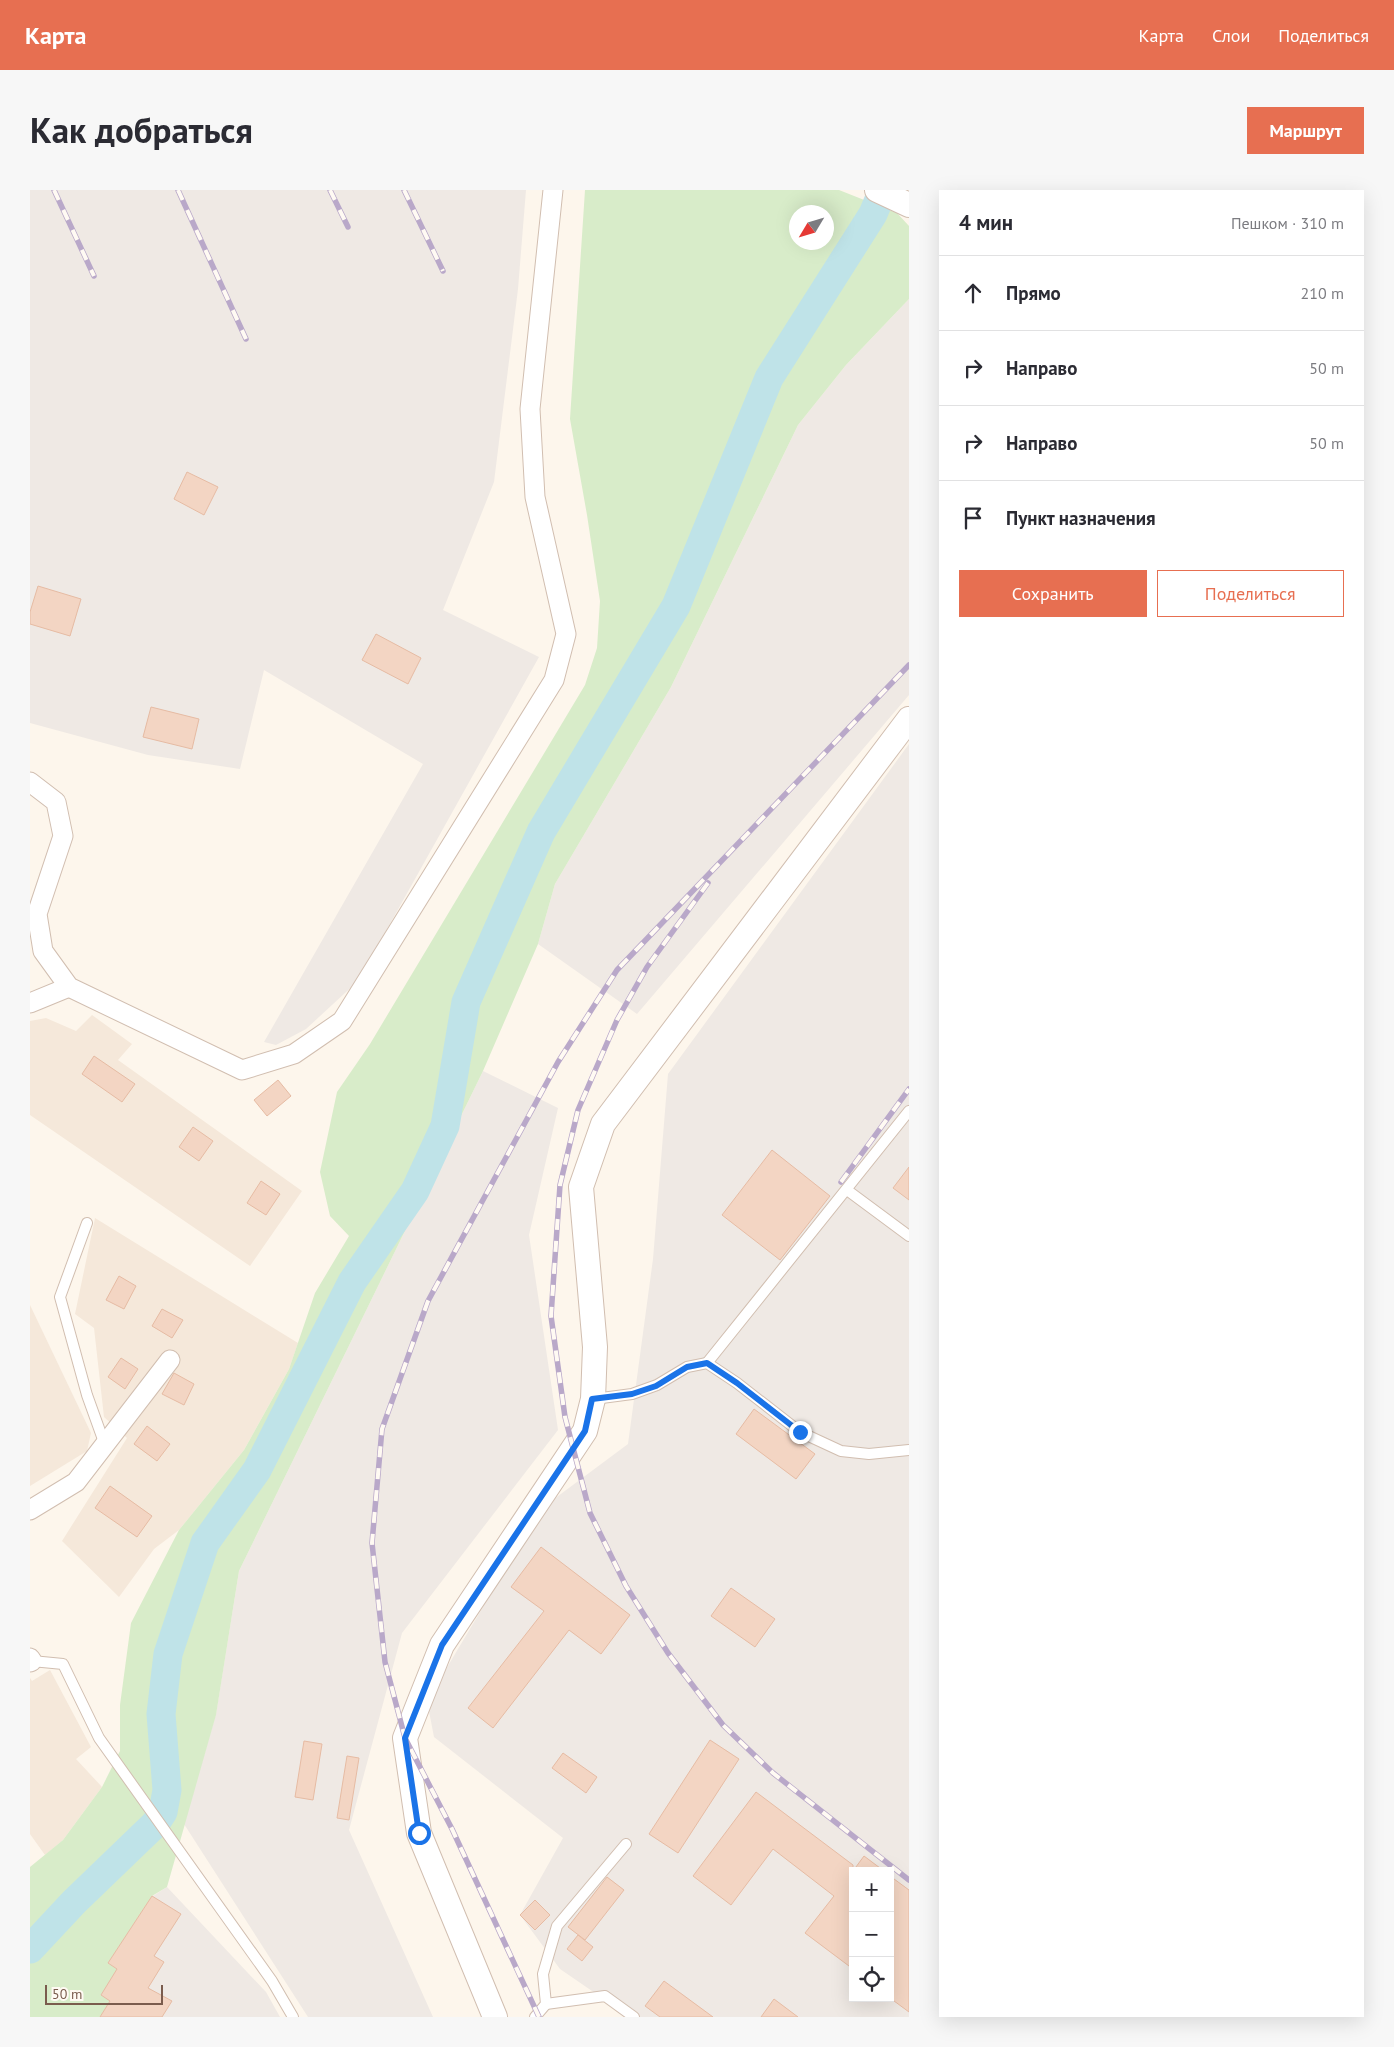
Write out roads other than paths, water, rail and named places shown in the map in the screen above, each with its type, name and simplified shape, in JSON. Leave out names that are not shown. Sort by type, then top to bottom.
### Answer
[{"type":"street","points":[[30,782],[56,802],[63,836],[37,914],[43,951],[70,987],[242,1070],[294,1054],[342,1021],[554,680],[566,634],[535,496],[530,409],[553,190]]},
{"type":"street","points":[[877,190],[905,202]]},
{"type":"street","points":[[495,2017],[419,1833],[405,1738],[442,1645],[585,1431],[592,1399],[595,1347],[581,1187],[603,1124],[909,719]]},
{"type":"street","points":[[30,1003],[70,987]]},
{"type":"street","points":[[30,1510],[76,1482],[170,1360]]},
{"type":"lane","points":[[592,1399],[632,1394],[656,1386],[687,1367],[707,1363],[909,1111]]},
{"type":"lane","points":[[847,1190],[909,1236]]},
{"type":"lane","points":[[87,1223],[60,1297],[87,1395],[105,1446]]},
{"type":"lane","points":[[707,1363],[737,1383],[800,1432],[841,1451],[869,1454],[909,1450]]},
{"type":"lane","points":[[31,1660],[62,1664],[99,1738],[272,1981],[293,2017]]},
{"type":"lane","points":[[546,2004],[543,1974],[557,1926],[626,1844]]},
{"type":"lane","points":[[535,2017],[546,2004],[605,1996],[634,2017]]},
{"type":"waterway","points":[[30,1949],[74,1902],[155,1824],[163,1812],[167,1790],[161,1714],[168,1654],[205,1543],[257,1470],[352,1282],[415,1191],[445,1126],[466,1002],[541,832],[676,606],[769,378],[873,214],[883,190]]},
{"type":"railway","points":[[54,190],[94,276]]},
{"type":"railway","points":[[178,190],[246,339]]},
{"type":"railway","points":[[330,190],[348,227]]},
{"type":"railway","points":[[404,190],[443,271]]},
{"type":"railway","points":[[539,2017],[452,1829],[405,1738],[385,1662],[372,1543],[382,1429],[428,1301],[558,1062],[617,970],[909,665]]},
{"type":"railway","points":[[708,883],[647,967],[617,1020],[578,1110],[560,1185],[551,1316],[565,1417],[590,1513],[626,1586],[668,1653],[723,1725],[773,1773],[909,1880]]},
{"type":"railway","points":[[841,1182],[909,1089]]}]
